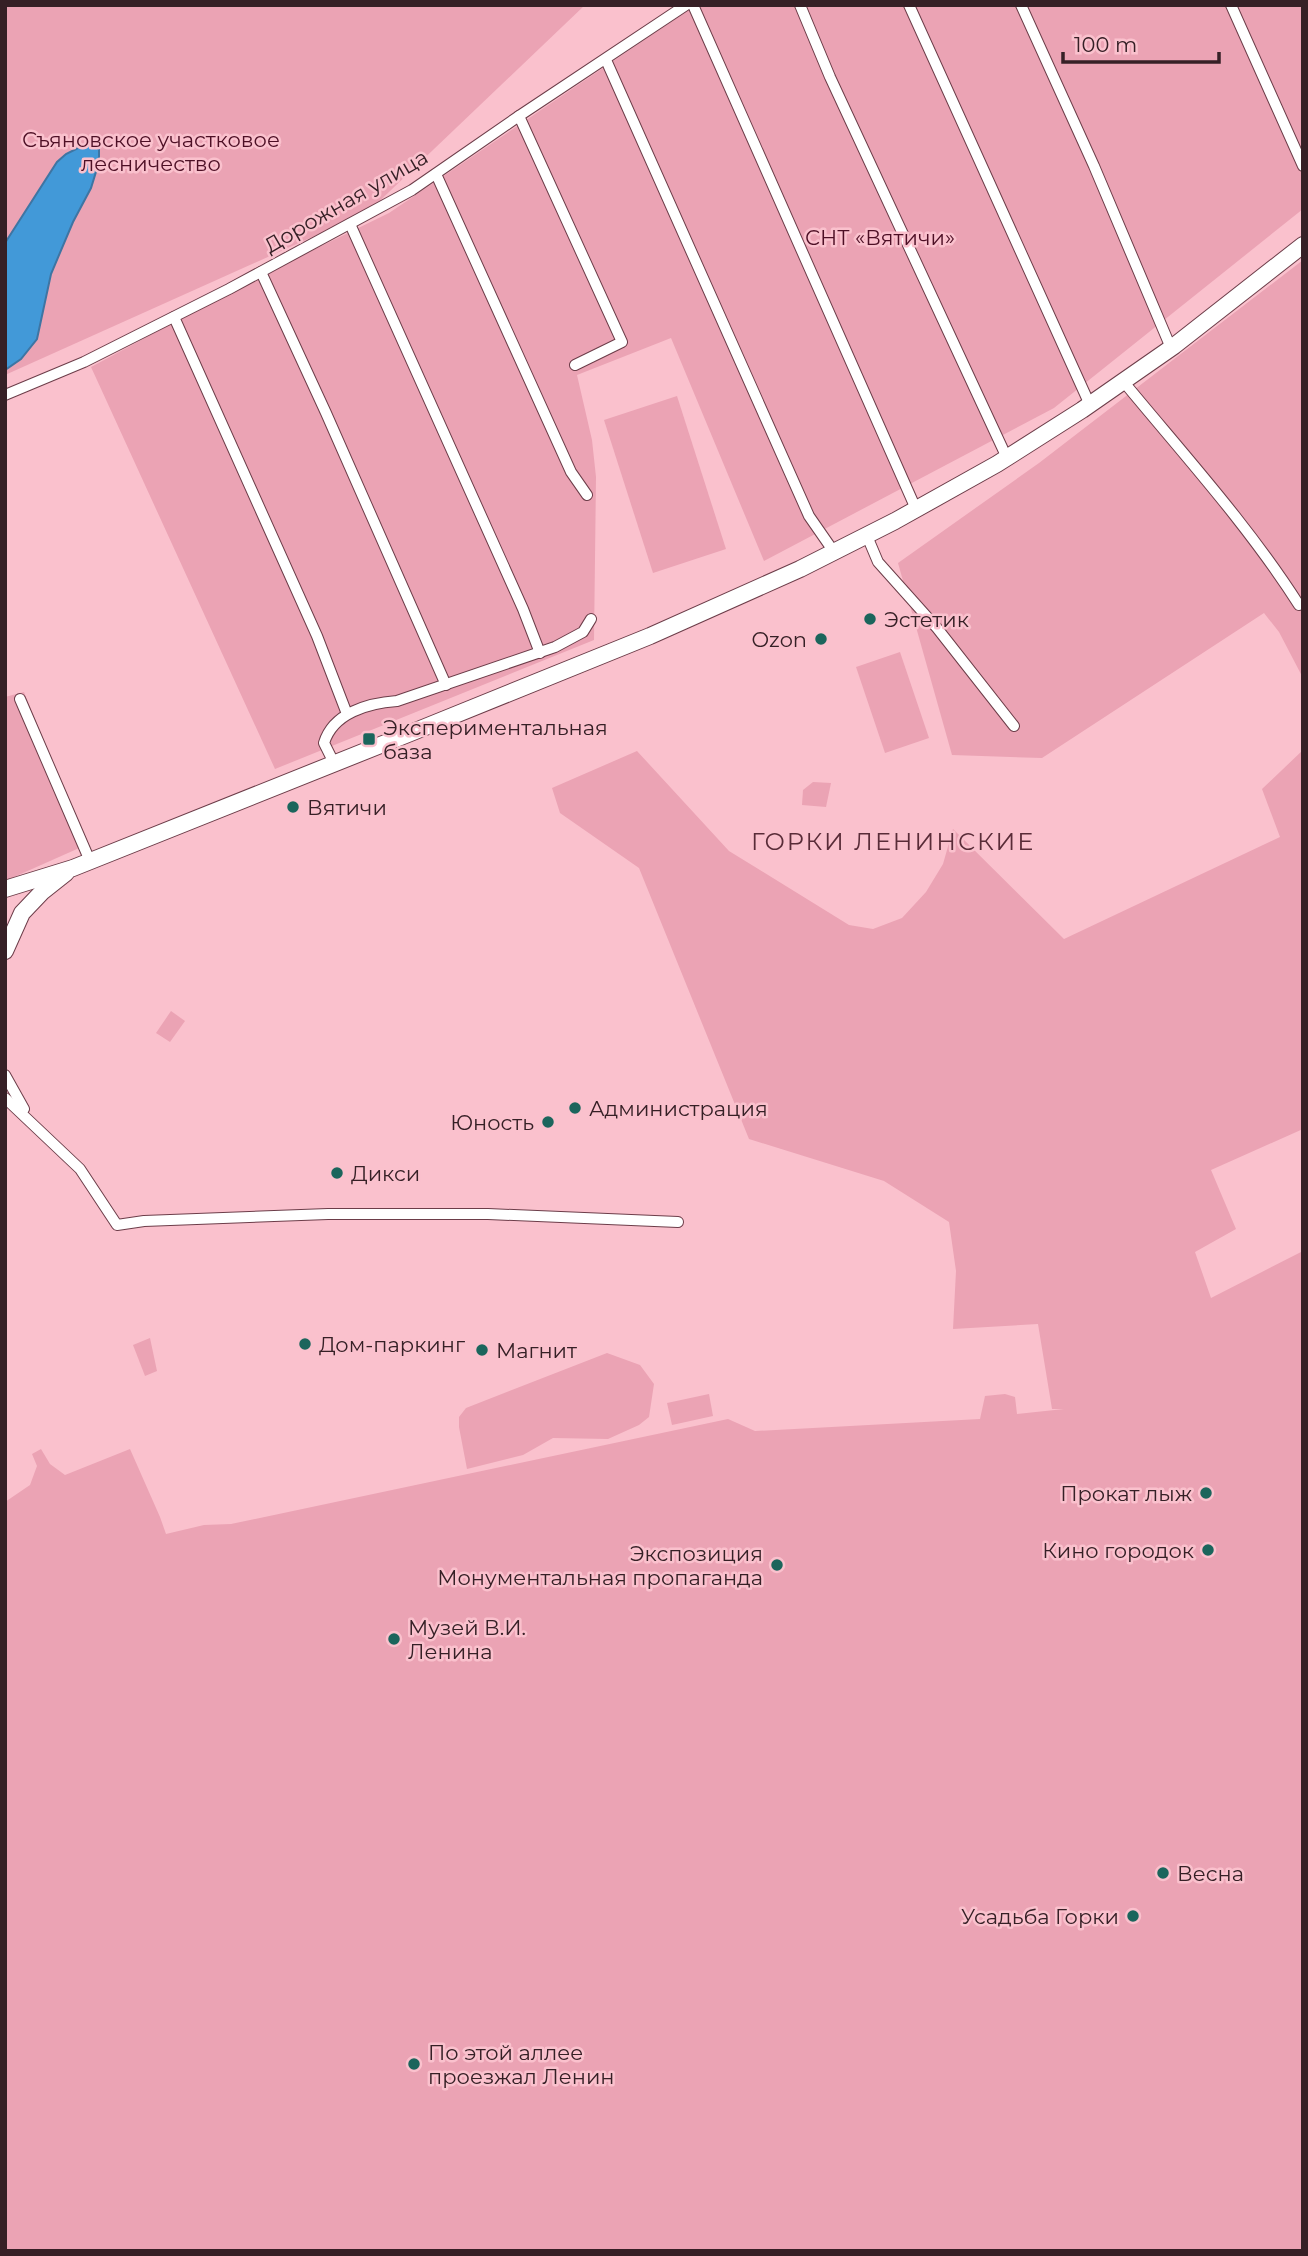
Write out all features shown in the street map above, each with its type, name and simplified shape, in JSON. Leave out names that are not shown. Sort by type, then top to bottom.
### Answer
[{"type":"main road","points":[[5,889],[73,868],[650,636],[753,591],[867,536],[1007,457],[1090,405],[1171,348],[1303,246]]},
{"type":"main road","points":[[5,951],[22,913],[42,892],[73,868]]},
{"type":"street","name":"Дорожная улица","points":[[5,395],[84,362],[174,317],[412,190],[686,5]]},
{"type":"street","points":[[693,5],[916,509]]},
{"type":"street","points":[[800,5],[864,151],[1007,457]]},
{"type":"street","points":[[909,5],[1090,405]]},
{"type":"street","points":[[1021,5],[1094,166],[1171,348]]},
{"type":"street","points":[[1231,5],[1303,166]]},
{"type":"street","points":[[606,60],[809,516],[834,552]]},
{"type":"street","points":[[519,116],[622,342],[575,365]]},
{"type":"street","points":[[436,174],[571,472],[587,495]]},
{"type":"street","points":[[350,224],[523,609],[540,653]]},
{"type":"street","points":[[261,272],[446,685]]},
{"type":"street","points":[[174,317],[317,636],[347,714]]},
{"type":"street","points":[[1123,381],[1213,488],[1299,605]]},
{"type":"street","points":[[867,536],[878,562],[937,628],[1014,726]]},
{"type":"street","points":[[334,763],[324,743],[328,732],[347,714],[397,701],[540,653],[583,632],[591,619]]},
{"type":"street","points":[[20,699],[90,861]]},
{"type":"street","points":[[5,1075],[31,1120]]},
{"type":"street","points":[[5,1098],[80,1169],[117,1225],[328,1214],[481,1214],[678,1222]]},
{"type":"green space","name":"Съяновское участковое лесничество","points":[[5,5],[585,5],[368,212],[5,375]]},
{"type":"green space","name":"СНТ «Вятичи»","points":[[696,5],[1303,5],[1303,209],[1054,408],[764,561],[671,338],[577,375],[592,440],[596,477],[594,640],[275,769],[91,367],[270,271],[389,213]]},
{"type":"green space","points":[[1303,260],[1303,678],[1279,632],[1264,613],[1042,758],[952,755],[898,563],[1039,463]]},
{"type":"green space","points":[[677,396],[726,549],[653,573],[604,420]]},
{"type":"green space","points":[[900,652],[929,738],[885,753],[856,667]]},
{"type":"green space","points":[[24,692],[86,845],[5,881],[5,697]]},
{"type":"green space","points":[[1303,750],[1303,1129],[1211,1170],[1236,1229],[1195,1252],[1211,1298],[1303,1251],[1303,2251],[5,2251],[5,1502],[30,1485],[37,1466],[32,1454],[41,1449],[50,1464],[65,1475],[130,1449],[166,1534],[204,1525],[231,1524],[728,1419],[755,1431],[980,1419],[985,1396],[1005,1394],[1015,1397],[1017,1414],[1064,1409],[1052,1409],[1038,1324],[953,1329],[956,1271],[949,1222],[884,1181],[749,1139],[639,868],[560,813],[552,788],[637,751],[729,851],[849,925],[873,929],[902,918],[926,892],[943,864],[953,829],[1064,939],[1280,837],[1262,789]]},
{"type":"green space","points":[[813,782],[831,783],[826,807],[802,805],[803,790]]},
{"type":"green space","points":[[171,1011],[185,1021],[170,1042],[156,1033]]},
{"type":"green space","points":[[150,1338],[157,1371],[145,1376],[133,1345]]},
{"type":"green space","points":[[607,1353],[640,1365],[654,1384],[649,1417],[639,1425],[608,1439],[553,1438],[523,1455],[467,1469],[459,1427],[459,1417],[466,1408]]},
{"type":"green space","points":[[709,1394],[713,1416],[672,1425],[667,1403]]},
{"type":"water","points":[[88,143],[99,149],[99,162],[91,188],[51,274],[37,339],[21,359],[5,370],[5,243],[57,162],[66,154]]},
{"type":"place","name":"Эстетик","points":[[870,619]]},
{"type":"place","name":"Ozon","points":[[821,639]]},
{"type":"place","name":"Экспериментальная база","points":[[369,739]]},
{"type":"place","name":"Вятичи","points":[[293,807]]},
{"type":"place","name":"Администрация","points":[[575,1108]]},
{"type":"place","name":"Юность","points":[[548,1122]]},
{"type":"place","name":"Дикси","points":[[337,1173]]},
{"type":"place","name":"Дом-паркинг","points":[[305,1344]]},
{"type":"place","name":"Магнит","points":[[482,1350]]},
{"type":"place","name":"Прокат лыж","points":[[1206,1493]]},
{"type":"place","name":"Кино городок","points":[[1208,1550]]},
{"type":"place","name":"Экспозиция Монументальная пропаганда","points":[[777,1565]]},
{"type":"place","name":"Музей В.И. Ленина","points":[[394,1639]]},
{"type":"place","name":"Весна","points":[[1163,1873]]},
{"type":"place","name":"Усадьба Горки","points":[[1133,1916]]},
{"type":"place","name":"По этой аллее проезжал Ленин","points":[[414,2064]]},
{"type":"district","name":"ГОРКИ ЛЕНИНСКИЕ","points":[[893,841]]}]
